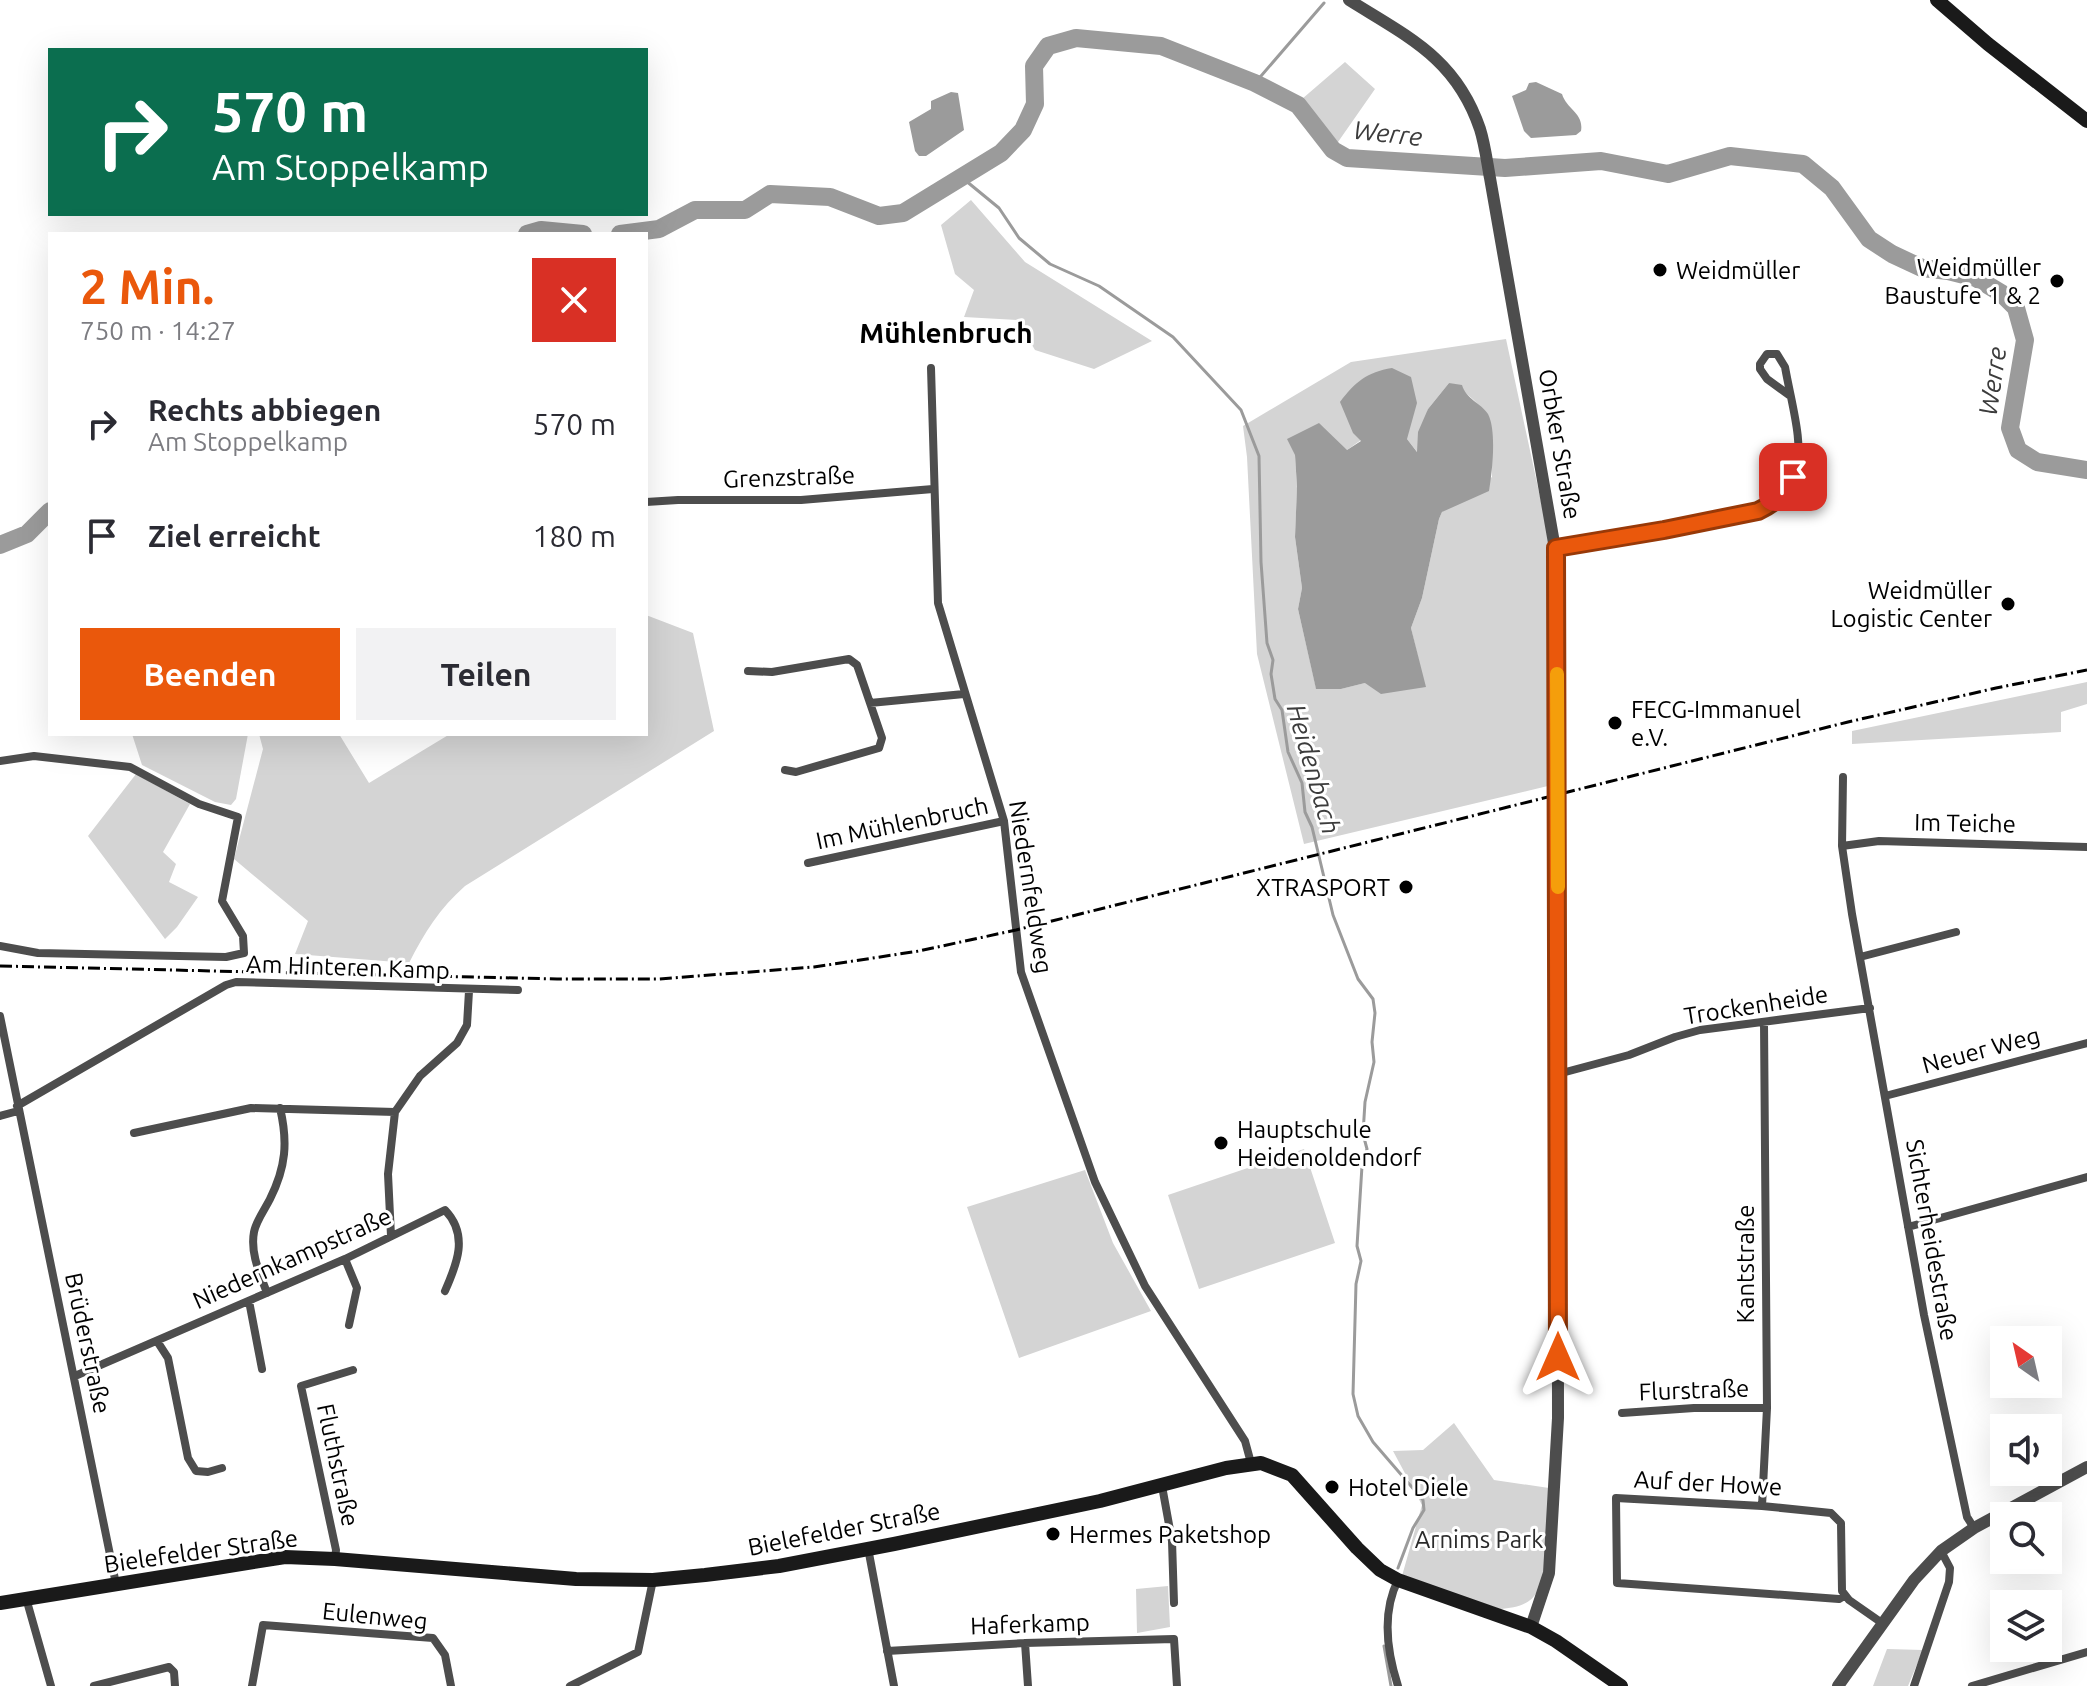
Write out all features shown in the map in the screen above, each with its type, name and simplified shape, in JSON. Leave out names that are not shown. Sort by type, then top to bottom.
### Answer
[{"type":"main road","points":[[1937,0],[2087,121]]},
{"type":"main road","name":"Bielefelder Straße","points":[[0,1603],[267,1559],[303,1557],[524,1576],[653,1580],[779,1566],[1162,1486],[1251,1463],[1267,1463],[1292,1475],[1380,1570],[1398,1580],[1531,1627],[1621,1686]]},
{"type":"street","name":"Orbker Straße","points":[[1349,0],[1440,60],[1473,112],[1485,149],[1556,548],[1558,1432],[1549,1573],[1531,1627]]},
{"type":"street","points":[[1556,548],[1731,517],[1758,511],[1772,504],[1786,491],[1799,459],[1797,438],[1789,395],[1782,360],[1777,354],[1767,354],[1760,364],[1763,374],[1789,395]]},
{"type":"street","name":"Niedernfeldweg","points":[[931,368],[938,603],[1004,821],[1021,972],[1093,1177],[1145,1286],[1245,1441],[1251,1463]]},
{"type":"street","name":"Grenzstraße","points":[[648,502],[801,500],[933,489]]},
{"type":"street","points":[[748,671],[772,672],[849,659],[857,665],[882,738],[879,748],[796,772],[785,770]]},
{"type":"street","points":[[870,703],[964,694]]},
{"type":"street","points":[[0,761],[34,756],[130,767],[199,804],[238,817],[222,901],[243,936],[244,953],[226,957],[38,953],[0,946]]},
{"type":"street","name":"Sichterheidestraße","points":[[1843,777],[1842,846],[1860,957],[1908,1227],[1967,1517],[1974,1528]]},
{"type":"street","name":"Im Mühlenbruch","points":[[808,863],[1004,821]]},
{"type":"street","name":"Im Teiche","points":[[1842,846],[1879,841],[2087,847]]},
{"type":"street","points":[[1860,957],[1956,932]]},
{"type":"street","name":"Am Hinteren Kamp","points":[[18,1108],[226,985],[236,982],[518,990]]},
{"type":"street","points":[[391,1236],[388,1174],[395,1112],[420,1076],[457,1043],[467,1025],[469,991]]},
{"type":"street","name":"Trockenheide","points":[[1558,1074],[1629,1055],[1700,1030],[1870,1008]]},
{"type":"street","name":"Brüderstraße","points":[[0,1016],[116,1584]]},
{"type":"street","name":"Kantstraße","points":[[1762,1506],[1767,1408],[1764,1022]]},
{"type":"street","name":"Neuer Weg","points":[[1885,1096],[2087,1043]]},
{"type":"street","points":[[0,1116],[18,1108]]},
{"type":"street","points":[[134,1133],[251,1108],[395,1112]]},
{"type":"street","points":[[267,1293],[256,1263],[254,1231],[279,1181],[286,1156],[280,1108]]},
{"type":"street","points":[[1908,1227],[2087,1177]]},
{"type":"street","name":"Niedernkampstraße","points":[[75,1376],[345,1259],[445,1210],[452,1218],[461,1244],[445,1291]]},
{"type":"street","points":[[345,1259],[357,1288],[349,1325]]},
{"type":"street","points":[[249,1301],[262,1369]]},
{"type":"street","points":[[157,1341],[168,1358],[188,1458],[196,1471],[222,1468]]},
{"type":"street","name":"Fluthstraße","points":[[335,1559],[336,1550],[301,1386],[353,1370]]},
{"type":"street","name":"Flurstraße","points":[[1622,1413],[1694,1408],[1767,1408]]},
{"type":"street","points":[[1838,1686],[1914,1580],[1941,1551],[1974,1528],[2087,1467]]},
{"type":"street","points":[[1162,1486],[1172,1541],[1174,1603]]},
{"type":"street","name":"Auf der Howe","points":[[1616,1498],[1823,1510],[1841,1523],[1840,1583],[1844,1596],[1839,1599],[1617,1583],[1616,1498]]},
{"type":"street","points":[[868,1548],[894,1686]]},
{"type":"street","points":[[1914,1686],[1949,1582],[1950,1568],[1941,1551]]},
{"type":"street","points":[[570,1686],[638,1652],[653,1580]]},
{"type":"street","points":[[1398,1580],[1388,1610],[1388,1670],[1398,1686]]},
{"type":"street","points":[[1844,1596],[1882,1623]]},
{"type":"street","points":[[26,1598],[51,1686]]},
{"type":"street","name":"Eulenweg","points":[[252,1686],[263,1625],[433,1638],[445,1655],[451,1686]]},
{"type":"street","name":"Haferkamp","points":[[887,1651],[1174,1639],[1177,1686]]},
{"type":"street","points":[[1025,1643],[1028,1686]]},
{"type":"street","points":[[1972,1686],[2087,1652]]},
{"type":"street","points":[[94,1686],[169,1667],[174,1672],[175,1686]]},
{"type":"green space","points":[[1345,62],[1375,89],[1338,142],[1302,99]]},
{"type":"green space","points":[[971,200],[1025,262],[1152,341],[1094,369],[1035,350],[1017,320],[964,317],[974,290],[955,274],[941,225]]},
{"type":"green space","points":[[1506,339],[1551,548],[1552,785],[1304,844],[1257,654],[1243,426],[1351,362]],"holes":[[[1449,383],[1476,402],[1488,421],[1492,477],[1442,512],[1439,519],[1422,598],[1411,628],[1425,687],[1365,683],[1341,689],[1316,688],[1298,609],[1302,588],[1295,537],[1295,455],[1347,450],[1361,440],[1407,439],[1418,453],[1428,409]]]},
{"type":"green space","points":[[648,616],[693,633],[714,731],[465,886],[433,922],[409,963],[295,954],[308,921],[234,859],[263,749],[260,736],[340,736],[369,783],[447,736],[648,736]]},
{"type":"green space","points":[[2087,682],[2087,704],[2061,712],[2061,732],[1852,744],[1852,731]]},
{"type":"green space","points":[[133,736],[248,736],[236,799],[231,805],[215,802],[142,765]]},
{"type":"green space","points":[[136,774],[190,804],[163,852],[176,864],[169,882],[198,897],[165,939],[88,836]]},
{"type":"green space","points":[[1304,1149],[1335,1243],[1199,1289],[1168,1195]]},
{"type":"green space","points":[[1085,1170],[1113,1243],[1151,1311],[1019,1358],[967,1207]]},
{"type":"green space","name":"Arnims Park","points":[[1454,1423],[1494,1480],[1549,1488],[1542,1581],[1535,1595],[1522,1605],[1500,1609],[1402,1576],[1422,1505],[1393,1451],[1423,1450]]},
{"type":"green space","points":[[1168,1586],[1170,1627],[1137,1633],[1136,1589]]},
{"type":"green space","points":[[1887,1649],[1923,1650],[1908,1686],[1873,1686]]},
{"type":"shaded area","points":[[1536,82],[1562,94],[1578,116],[1581,131],[1576,135],[1531,138],[1524,131],[1512,96],[1526,90],[1529,83]]},
{"type":"shaded area","points":[[951,92],[958,93],[964,130],[926,156],[919,156],[915,151],[909,122],[931,109],[931,101]]},
{"type":"shaded area","points":[[1392,368],[1411,377],[1417,403],[1407,439],[1417,452],[1418,432],[1428,409],[1449,383],[1462,385],[1467,394],[1485,410],[1491,421],[1493,441],[1489,491],[1442,512],[1439,519],[1422,598],[1411,628],[1426,687],[1381,694],[1365,683],[1341,689],[1316,689],[1298,609],[1302,588],[1295,537],[1295,455],[1287,439],[1319,423],[1347,450],[1361,441],[1353,433],[1340,402],[1362,379]]},
{"type":"waterway","points":[[1255,83],[1324,3]]},
{"type":"waterway","name":"Werre","points":[[636,232],[659,229],[695,210],[745,210],[770,194],[830,197],[879,216],[903,213],[1001,153],[1023,130],[1035,104],[1034,66],[1048,46],[1076,38],[1161,46],[1255,83],[1298,105],[1333,150],[1347,158],[1505,168],[1601,161],[1668,174],[1730,156],[1803,164],[1832,188],[1869,239],[1922,268],[1976,278],[2001,293],[2016,308],[2025,340],[2010,428],[2018,450],[2037,462],[2087,470]]},
{"type":"waterway","name":"Heidenbach","points":[[960,176],[999,208],[1019,238],[1050,264],[1099,286],[1173,337],[1241,410],[1259,456],[1261,562],[1275,699],[1282,710],[1288,752],[1302,783],[1305,812],[1312,827],[1333,915],[1358,979],[1373,999],[1375,1013],[1372,1042],[1374,1062],[1365,1102],[1363,1134],[1367,1149],[1362,1166],[1357,1246],[1361,1261],[1356,1284],[1353,1394],[1358,1416],[1373,1442],[1423,1500],[1424,1510],[1413,1528],[1398,1568]]},
{"type":"waterway","name":"Werre","points":[[534,232],[562,232]]},
{"type":"waterway","name":"Werre","points":[[0,545],[27,534],[48,513]]},
{"type":"waterway","name":"Heidenbach","points":[[1384,1646],[1391,1686]]},
{"type":"railway","points":[[0,966],[557,979],[659,979],[814,967],[919,951],[1016,930],[1848,722],[2087,670]]},
{"type":"slow traffic","points":[[1557,674],[1558,887]]},
{"type":"place","name":"Weidmüller","points":[[1660,270]]},
{"type":"place","name":"Weidmüller Baustufe 1 & 2","points":[[2057,281]]},
{"type":"place","name":"Weidmüller Logistic Center","points":[[2008,604]]},
{"type":"place","name":"FECG-Immanuel e.V.","points":[[1615,723]]},
{"type":"place","name":"XTRASPORT","points":[[1406,887]]},
{"type":"place","name":"Hauptschule Heidenoldendorf","points":[[1221,1143]]},
{"type":"place","name":"Hotel Diele","points":[[1332,1487]]},
{"type":"place","name":"Hermes Paketshop","points":[[1053,1534]]},
{"type":"district","name":"Mühlenbruch","points":[[946,332]]},
{"type":"route","points":[[1558,1357],[1556,548],[1758,511],[1772,504],[1786,491],[1793,477]]}]
